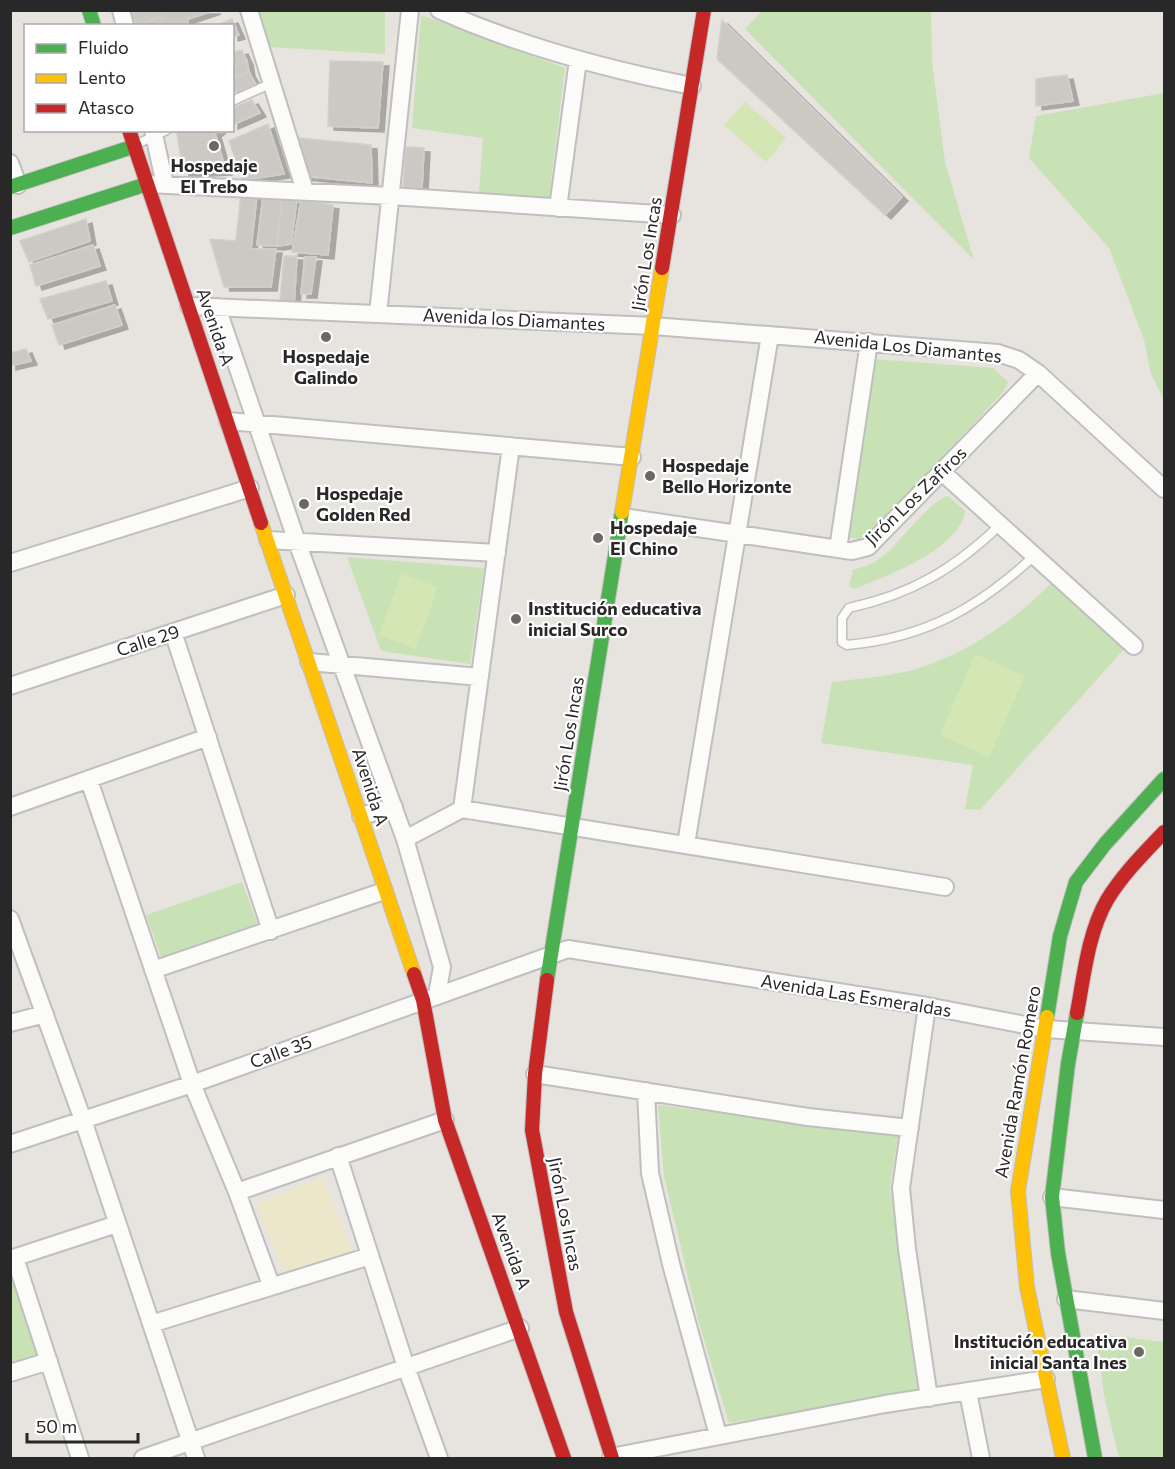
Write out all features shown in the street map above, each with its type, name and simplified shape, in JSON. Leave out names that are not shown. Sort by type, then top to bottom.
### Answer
[{"type":"street","points":[[249,10],[305,191]]},
{"type":"street","points":[[189,306],[383,315],[391,196],[410,10]]},
{"type":"street","points":[[439,10],[490,33],[578,60],[622,73],[692,86]]},
{"type":"street","name":"Jirón Los Incas","points":[[611,1458],[566,1312],[531,1130],[535,1074],[550,955],[632,457],[646,326],[672,215],[705,10]]},
{"type":"street","points":[[558,208],[578,60]]},
{"type":"street","name":"Avenida A","points":[[130,132],[361,816],[384,891],[430,997],[445,1120],[564,1458]]},
{"type":"street","points":[[158,132],[165,184]]},
{"type":"street","points":[[10,164],[14,186],[135,146]]},
{"type":"street","points":[[10,228],[147,184],[391,196],[672,215]]},
{"type":"street","points":[[217,307],[297,542],[405,839],[442,968],[430,997]]},
{"type":"street","name":"Avenida los Diamantes","points":[[383,315],[646,326]]},
{"type":"street","name":"Avenida Los Diamantes","points":[[646,326],[998,352],[1019,360],[1038,373],[1164,489]]},
{"type":"street","points":[[686,844],[770,334]]},
{"type":"street","points":[[838,549],[869,342]]},
{"type":"street","name":"Jirón Los Zafiros","points":[[622,517],[852,551],[868,547],[1038,373]]},
{"type":"street","points":[[228,421],[632,457]]},
{"type":"street","points":[[462,809],[511,446]]},
{"type":"street","points":[[942,472],[1134,646]]},
{"type":"street","points":[[10,563],[250,488]]},
{"type":"street","points":[[268,540],[497,553]]},
{"type":"street","name":"Calle 29","points":[[10,686],[286,595]]},
{"type":"street","points":[[173,632],[272,931]]},
{"type":"street","points":[[309,662],[480,677]]},
{"type":"street","points":[[10,807],[208,737]]},
{"type":"street","name":"Avenida Ramón Romero","points":[[1063,1458],[1027,1287],[1018,1191],[1060,936],[1076,882],[1105,844],[1164,779]]},
{"type":"street","points":[[88,780],[192,1084],[237,1192],[271,1285]]},
{"type":"street","points":[[361,816],[394,807]]},
{"type":"street","points":[[405,839],[462,809],[573,825],[945,887]]},
{"type":"street","points":[[1095,1458],[1058,1253],[1052,1197],[1068,1064],[1089,949],[1106,901],[1132,866],[1164,832]]},
{"type":"street","points":[[153,970],[384,891]]},
{"type":"street","points":[[10,919],[83,1120],[196,1458]]},
{"type":"street","name":"Avenida Las Esmeraldas","points":[[550,955],[568,950],[927,1006],[1046,1029],[1164,1037]]},
{"type":"street","name":"Calle 35","points":[[10,1144],[192,1084],[550,955]]},
{"type":"street","points":[[927,1006],[901,1188],[907,1249],[929,1398]]},
{"type":"street","points":[[10,1023],[45,1014]]},
{"type":"street","points":[[535,1074],[808,1117],[910,1128]]},
{"type":"street","points":[[646,1091],[650,1173],[671,1264],[718,1435]]},
{"type":"street","points":[[237,1192],[445,1120]]},
{"type":"street","points":[[338,1156],[406,1367],[439,1458]]},
{"type":"street","points":[[1052,1197],[1164,1210]]},
{"type":"street","points":[[80,1458],[13,1259],[117,1224]]},
{"type":"street","points":[[151,1324],[370,1256]]},
{"type":"street","points":[[1066,1299],[1164,1311]]},
{"type":"street","points":[[143,1458],[520,1328]]},
{"type":"street","points":[[10,1373],[49,1361]]},
{"type":"street","points":[[611,1458],[718,1435],[1046,1379]]},
{"type":"street","points":[[968,1392],[981,1458]]},
{"type":"lane","points":[[234,100],[272,82]]},
{"type":"lane","points":[[135,146],[158,132]]},
{"type":"lane","points":[[1000,525],[950,567],[925,583],[895,595],[849,608],[842,618],[842,642],[847,645],[880,642],[912,634],[942,622],[1007,581],[1034,556]]},
{"type":"green space","points":[[257,11],[385,11],[385,54],[270,47]]},
{"type":"green space","points":[[762,11],[931,11],[932,62],[945,162],[974,260],[745,29]]},
{"type":"green space","points":[[421,15],[565,68],[549,198],[479,193],[483,138],[412,128]]},
{"type":"green space","points":[[1164,93],[1164,400],[1151,374],[1144,340],[1109,248],[1029,158],[1036,116]]},
{"type":"green space","points":[[745,102],[786,138],[766,162],[724,125]]},
{"type":"green space","points":[[874,359],[993,368],[1008,382],[1004,391],[876,529],[859,539],[848,537]]},
{"type":"green space","points":[[948,496],[965,511],[960,525],[950,537],[936,549],[902,569],[854,589],[849,586],[853,570],[870,564],[887,553],[932,506]]},
{"type":"green space","points":[[347,557],[484,568],[470,664],[381,651]]},
{"type":"green space","points":[[401,574],[438,587],[416,649],[379,635]]},
{"type":"green space","points":[[1052,582],[1125,648],[980,810],[965,809],[973,765],[821,743],[832,682],[900,673],[948,657],[1004,624]]},
{"type":"green space","points":[[975,654],[1025,676],[989,757],[940,735]]},
{"type":"green space","points":[[242,882],[258,925],[162,959],[146,915]]},
{"type":"green space","points":[[658,1105],[898,1136],[890,1186],[918,1392],[729,1423],[699,1323],[664,1176]]},
{"type":"green space","points":[[10,1268],[41,1355],[11,1364]]},
{"type":"green space","points":[[1096,1334],[1164,1342],[1164,1458],[1119,1458],[1104,1395]]},
{"type":"sand","points":[[323,1177],[352,1251],[285,1273],[256,1204]]},
{"type":"building","points":[[129,10],[215,10],[188,19],[187,24],[163,24],[161,16],[136,24]]},
{"type":"building","points":[[161,16],[163,24],[142,24]]},
{"type":"building","points":[[232,19],[239,35],[234,36],[234,24],[220,24]]},
{"type":"building","points":[[722,20],[902,197],[885,215],[717,59]]},
{"type":"building","points":[[242,50],[247,61],[234,65],[234,52]]},
{"type":"building","points":[[247,61],[249,72],[234,77],[234,65]]},
{"type":"building","points":[[330,61],[383,62],[378,128],[328,126]]},
{"type":"building","points":[[249,72],[256,85],[234,92],[234,77]]},
{"type":"building","points":[[1067,75],[1073,101],[1036,106],[1036,79]]},
{"type":"building","points":[[252,100],[260,113],[234,124],[234,107]]},
{"type":"building","points":[[268,124],[284,174],[243,180],[229,141]]},
{"type":"building","points":[[216,132],[226,171],[183,173],[177,133]]},
{"type":"building","points":[[299,138],[371,145],[372,183],[302,176]]},
{"type":"building","points":[[406,147],[424,148],[422,188],[403,187]]},
{"type":"building","points":[[241,193],[257,195],[251,249],[276,249],[271,287],[224,287],[210,239],[236,241]]},
{"type":"building","points":[[263,197],[282,199],[277,246],[257,245]]},
{"type":"building","points":[[282,199],[297,199],[291,244],[277,246]]},
{"type":"building","points":[[301,200],[333,205],[328,255],[292,252]]},
{"type":"building","points":[[86,219],[90,241],[29,262],[20,241]]},
{"type":"building","points":[[93,245],[100,266],[36,286],[30,265]]},
{"type":"building","points":[[284,256],[297,256],[294,305],[280,301]]},
{"type":"building","points":[[305,257],[316,257],[311,294],[301,294]]},
{"type":"building","points":[[106,281],[112,301],[48,319],[40,299]]},
{"type":"building","points":[[115,305],[122,325],[59,345],[52,325]]},
{"type":"building","points":[[26,349],[31,361],[10,366],[10,353]]},
{"type":"traffic: fast","points":[[89,10],[93,24]]},
{"type":"traffic: fast","points":[[10,187],[135,146]]},
{"type":"traffic: fast","points":[[10,228],[147,184]]},
{"type":"traffic: fast","points":[[547,980],[622,512]]},
{"type":"traffic: fast","points":[[1047,1017],[1060,936],[1076,882],[1105,844],[1164,779]]},
{"type":"traffic: fast","points":[[1077,1013],[1068,1064],[1052,1197],[1058,1253],[1095,1458]]},
{"type":"traffic: slow","points":[[622,512],[662,268]]},
{"type":"traffic: slow","points":[[261,523],[414,974]]},
{"type":"traffic: slow","points":[[1047,1017],[1018,1191],[1027,1287],[1063,1458]]},
{"type":"traffic: jam","points":[[662,268],[704,10]]},
{"type":"traffic: jam","points":[[130,132],[261,523]]},
{"type":"traffic: jam","points":[[1077,1013],[1095,926],[1107,900],[1134,864],[1164,832]]},
{"type":"traffic: jam","points":[[414,974],[423,1000],[445,1120],[564,1458]]},
{"type":"traffic: jam","points":[[547,980],[535,1074],[532,1130],[566,1312],[612,1458]]},
{"type":"place","name":"Hospedaje El Trebo","points":[[214,146]]},
{"type":"place","name":"Hospedaje Galindo","points":[[326,337]]},
{"type":"place","name":"Hospedaje Bello Horizonte","points":[[650,476]]},
{"type":"place","name":"Hospedaje Golden Red","points":[[304,504]]},
{"type":"place","name":"Hospedaje El Chino","points":[[598,538]]},
{"type":"place","name":"Institución educativa inicial Surco","points":[[516,619]]},
{"type":"place","name":"Institución educativa inicial Santa Ines","points":[[1139,1352]]}]
